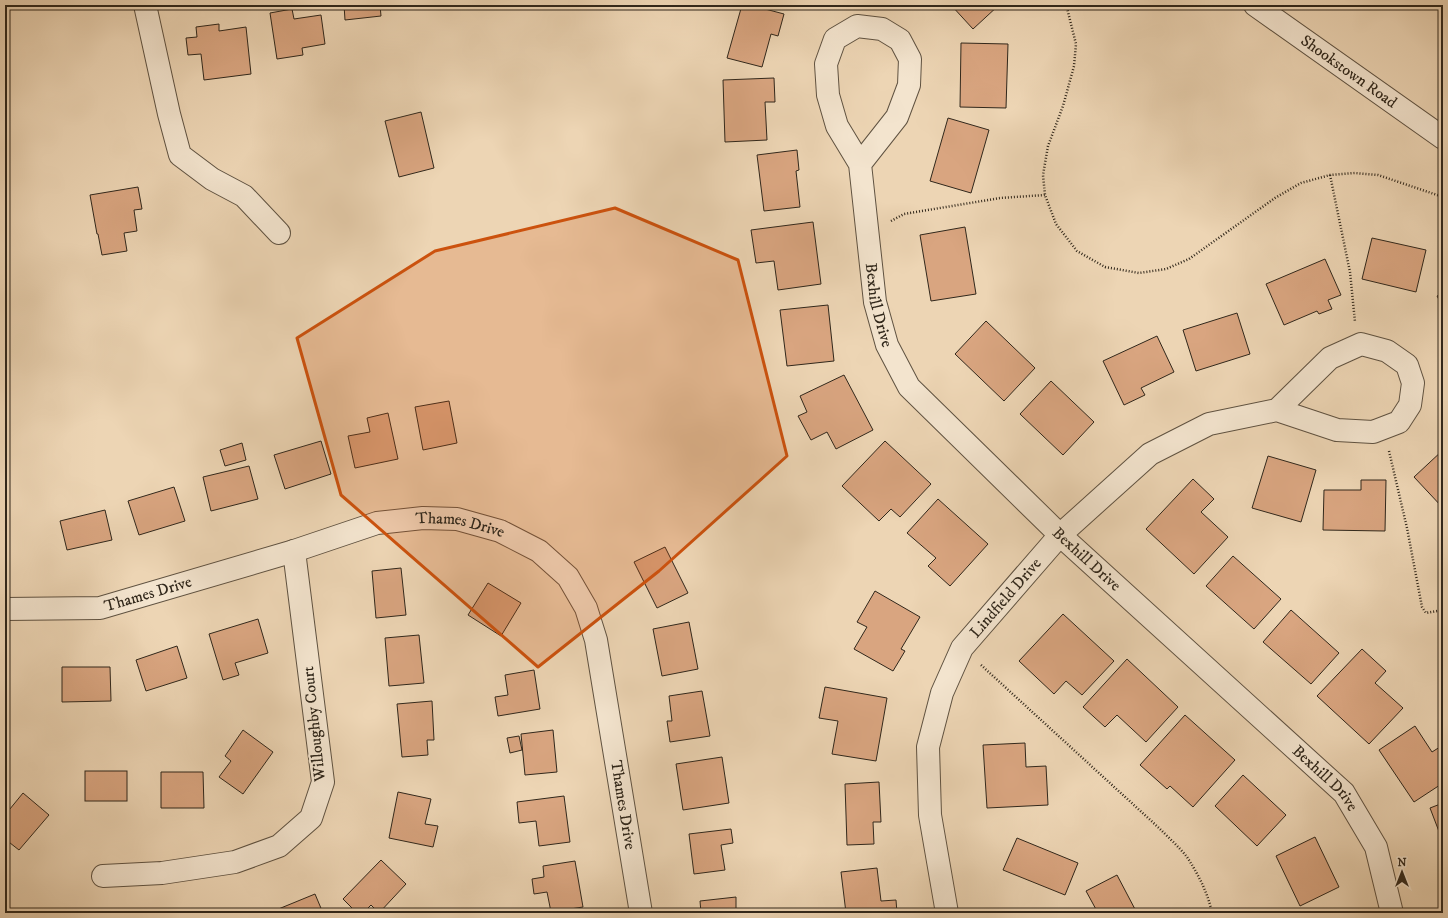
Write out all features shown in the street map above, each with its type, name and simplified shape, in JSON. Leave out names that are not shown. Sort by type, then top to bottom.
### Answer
[{"type":"street","points":[[145,5],[180,155],[212,179],[244,196],[279,233]]},
{"type":"street","name":"Shookstown Road","points":[[1255,5],[1443,138]]},
{"type":"street","name":"Bexhill Drive","points":[[860,164],[897,117],[909,85],[910,60],[900,40],[882,29],[857,26],[835,39],[826,64],[828,94],[837,126],[860,164],[874,302],[887,345],[909,387],[1060,535],[1344,793],[1376,847],[1392,913]]},
{"type":"street","points":[[1276,410],[1330,358],[1361,344]]},
{"type":"street","name":"Lindfield Drive","points":[[947,913],[930,815],[928,747],[942,692],[962,648],[1060,535],[1150,454],[1209,424],[1276,410],[1337,430],[1374,432],[1399,422],[1410,406],[1413,383],[1407,365],[1387,351],[1361,344]]},
{"type":"street","name":"Thames Drive","points":[[5,609],[100,608],[294,552],[376,523],[423,518],[457,519],[500,531],[539,551],[568,577],[586,608],[596,640],[641,913]]},
{"type":"street","name":"Willoughby Court","points":[[103,876],[162,873],[235,862],[279,846],[311,818],[323,782],[294,552]]},
{"type":"path","points":[[1065,5],[1076,44],[1074,66],[1063,106],[1048,146],[1043,174],[1045,195],[1056,224],[1077,251],[1105,267],[1139,273],[1166,269],[1189,259],[1275,198],[1300,183],[1330,175],[1355,173],[1378,174],[1443,197]]},
{"type":"path","points":[[1330,175],[1350,272],[1356,330],[1361,344]]},
{"type":"path","points":[[868,233],[904,214],[1000,198],[1045,195]]},
{"type":"path","points":[[1385,428],[1407,528],[1422,607],[1426,612],[1443,610]]},
{"type":"path","points":[[962,648],[1159,828],[1186,857],[1203,886],[1210,902],[1212,913]]},
{"type":"highlighted area","points":[[615,208],[738,260],[787,456],[659,571],[538,667],[341,495],[297,338],[435,251]]},
{"type":"building","points":[[344,5],[380,5],[381,16],[345,20]]},
{"type":"building","points":[[742,5],[750,5],[784,14],[778,36],[771,34],[762,67],[727,58]]},
{"type":"building","points":[[951,5],[999,5],[973,29]]},
{"type":"building","points":[[292,9],[294,19],[321,15],[325,44],[302,48],[303,55],[277,59],[270,13]]},
{"type":"building","points":[[219,24],[219,31],[246,27],[251,74],[204,80],[201,54],[188,55],[186,38],[197,37],[196,27]]},
{"type":"building","points":[[961,43],[1008,44],[1006,108],[960,107]]},
{"type":"building","points":[[774,78],[775,102],[765,102],[767,140],[725,142],[723,80]]},
{"type":"building","points":[[421,112],[434,168],[399,177],[385,121]]},
{"type":"building","points":[[948,118],[989,130],[971,193],[930,181]]},
{"type":"building","points":[[797,150],[799,170],[796,171],[800,207],[764,211],[757,155]]},
{"type":"building","points":[[138,187],[142,209],[134,210],[137,231],[124,233],[127,251],[102,255],[90,195]]},
{"type":"building","points":[[813,222],[821,284],[778,290],[774,261],[756,263],[751,230]]},
{"type":"building","points":[[965,227],[976,294],[931,301],[920,235]]},
{"type":"building","points":[[1372,238],[1426,250],[1416,292],[1362,279]]},
{"type":"building","points":[[1325,259],[1341,295],[1328,300],[1332,309],[1319,314],[1317,311],[1284,325],[1266,284]]},
{"type":"building","points":[[1443,293],[1443,307],[1437,296]]},
{"type":"building","points":[[828,305],[834,361],[787,366],[780,310]]},
{"type":"building","points":[[1237,313],[1250,354],[1196,371],[1183,330]]},
{"type":"building","points":[[986,321],[1035,368],[1004,401],[955,354]]},
{"type":"building","points":[[1157,336],[1174,372],[1141,388],[1145,395],[1124,405],[1103,361]]},
{"type":"building","points":[[844,375],[873,430],[836,449],[827,432],[811,440],[798,416],[807,412],[800,396]]},
{"type":"building","points":[[1051,381],[1094,422],[1063,455],[1020,414]]},
{"type":"building","points":[[449,401],[457,443],[423,450],[415,407]]},
{"type":"building","points":[[388,413],[398,459],[355,468],[348,436],[370,432],[367,418]]},
{"type":"building","points":[[321,441],[331,474],[285,489],[274,455]]},
{"type":"building","points":[[885,441],[931,484],[900,517],[891,509],[879,521],[842,486]]},
{"type":"building","points":[[242,443],[246,460],[225,466],[220,450]]},
{"type":"building","points":[[1443,450],[1443,508],[1414,477]]},
{"type":"building","points":[[1268,456],[1316,470],[1301,522],[1252,508]]},
{"type":"building","points":[[249,466],[258,499],[211,511],[203,477]]},
{"type":"building","points":[[1193,479],[1214,499],[1201,512],[1228,537],[1194,574],[1146,529]]},
{"type":"building","points":[[1361,480],[1386,480],[1385,531],[1323,530],[1324,490],[1361,490]]},
{"type":"building","points":[[174,487],[185,521],[139,535],[128,501]]},
{"type":"building","points":[[938,499],[988,544],[950,586],[928,566],[936,558],[907,533]]},
{"type":"building","points":[[105,510],[112,540],[67,550],[60,521]]},
{"type":"building","points":[[665,547],[688,593],[657,608],[634,562]]},
{"type":"building","points":[[1233,556],[1281,599],[1254,629],[1206,586]]},
{"type":"building","points":[[401,568],[406,615],[376,618],[372,571]]},
{"type":"building","points":[[488,583],[521,603],[501,636],[468,615]]},
{"type":"building","points":[[875,591],[920,617],[901,649],[905,651],[893,671],[854,649],[867,627],[857,622]]},
{"type":"building","points":[[1291,610],[1339,653],[1311,684],[1263,642]]},
{"type":"building","points":[[1063,614],[1114,661],[1082,695],[1066,681],[1054,694],[1019,661]]},
{"type":"building","points":[[258,619],[268,653],[235,663],[239,675],[223,680],[209,634]]},
{"type":"building","points":[[689,622],[698,669],[662,676],[653,629]]},
{"type":"building","points":[[419,635],[424,683],[389,686],[385,638]]},
{"type":"building","points":[[177,646],[187,678],[146,691],[136,660]]},
{"type":"building","points":[[1362,649],[1386,671],[1375,683],[1403,708],[1369,744],[1317,696]]},
{"type":"building","points":[[1127,659],[1178,707],[1146,742],[1117,715],[1105,727],[1083,707]]},
{"type":"building","points":[[62,667],[110,667],[111,701],[62,702]]},
{"type":"building","points":[[534,670],[540,709],[498,716],[495,697],[508,695],[505,675]]},
{"type":"building","points":[[825,687],[887,698],[876,761],[832,754],[838,721],[819,718]]},
{"type":"building","points":[[702,691],[710,736],[670,742],[667,721],[672,721],[669,696]]},
{"type":"building","points":[[432,701],[434,740],[427,740],[428,755],[402,757],[397,704]]},
{"type":"building","points":[[1185,715],[1235,760],[1193,807],[1170,786],[1167,789],[1140,765]]},
{"type":"building","points":[[1415,726],[1432,752],[1443,745],[1443,783],[1414,802],[1379,750]]},
{"type":"building","points":[[243,730],[273,752],[243,794],[219,777],[231,761],[225,756]]},
{"type":"building","points":[[553,730],[557,772],[525,775],[521,734]]},
{"type":"building","points":[[519,736],[522,750],[510,753],[507,738]]},
{"type":"building","points":[[1025,743],[1026,767],[1046,766],[1048,805],[987,808],[983,745]]},
{"type":"building","points":[[722,757],[729,803],[683,810],[676,764]]},
{"type":"building","points":[[85,771],[127,771],[127,801],[85,801]]},
{"type":"building","points":[[161,772],[203,772],[204,808],[161,808]]},
{"type":"building","points":[[1243,775],[1286,815],[1257,846],[1215,806]]},
{"type":"building","points":[[879,782],[881,822],[873,822],[874,844],[847,845],[845,784]]},
{"type":"building","points":[[398,792],[431,799],[425,824],[438,826],[433,847],[389,838]]},
{"type":"building","points":[[23,793],[49,815],[19,850],[5,839],[5,815]]},
{"type":"building","points":[[564,796],[570,842],[539,846],[536,821],[519,823],[517,802]]},
{"type":"building","points":[[1443,803],[1443,842],[1430,808]]},
{"type":"building","points":[[731,829],[733,843],[721,845],[725,870],[694,874],[689,834]]},
{"type":"building","points":[[1315,837],[1339,887],[1300,906],[1276,856]]},
{"type":"building","points":[[1017,838],[1078,863],[1065,895],[1003,870]]},
{"type":"building","points":[[381,860],[406,884],[379,913],[371,905],[363,913],[357,913],[343,899]]},
{"type":"building","points":[[575,861],[583,907],[551,912],[547,892],[534,894],[532,879],[544,877],[543,866]]},
{"type":"building","points":[[877,868],[881,901],[896,900],[897,913],[846,913],[841,872]]},
{"type":"building","points":[[1117,875],[1137,913],[1098,913],[1086,891]]},
{"type":"building","points":[[315,894],[323,913],[277,913],[276,910]]},
{"type":"building","points":[[736,897],[736,913],[701,913],[700,901]]}]
